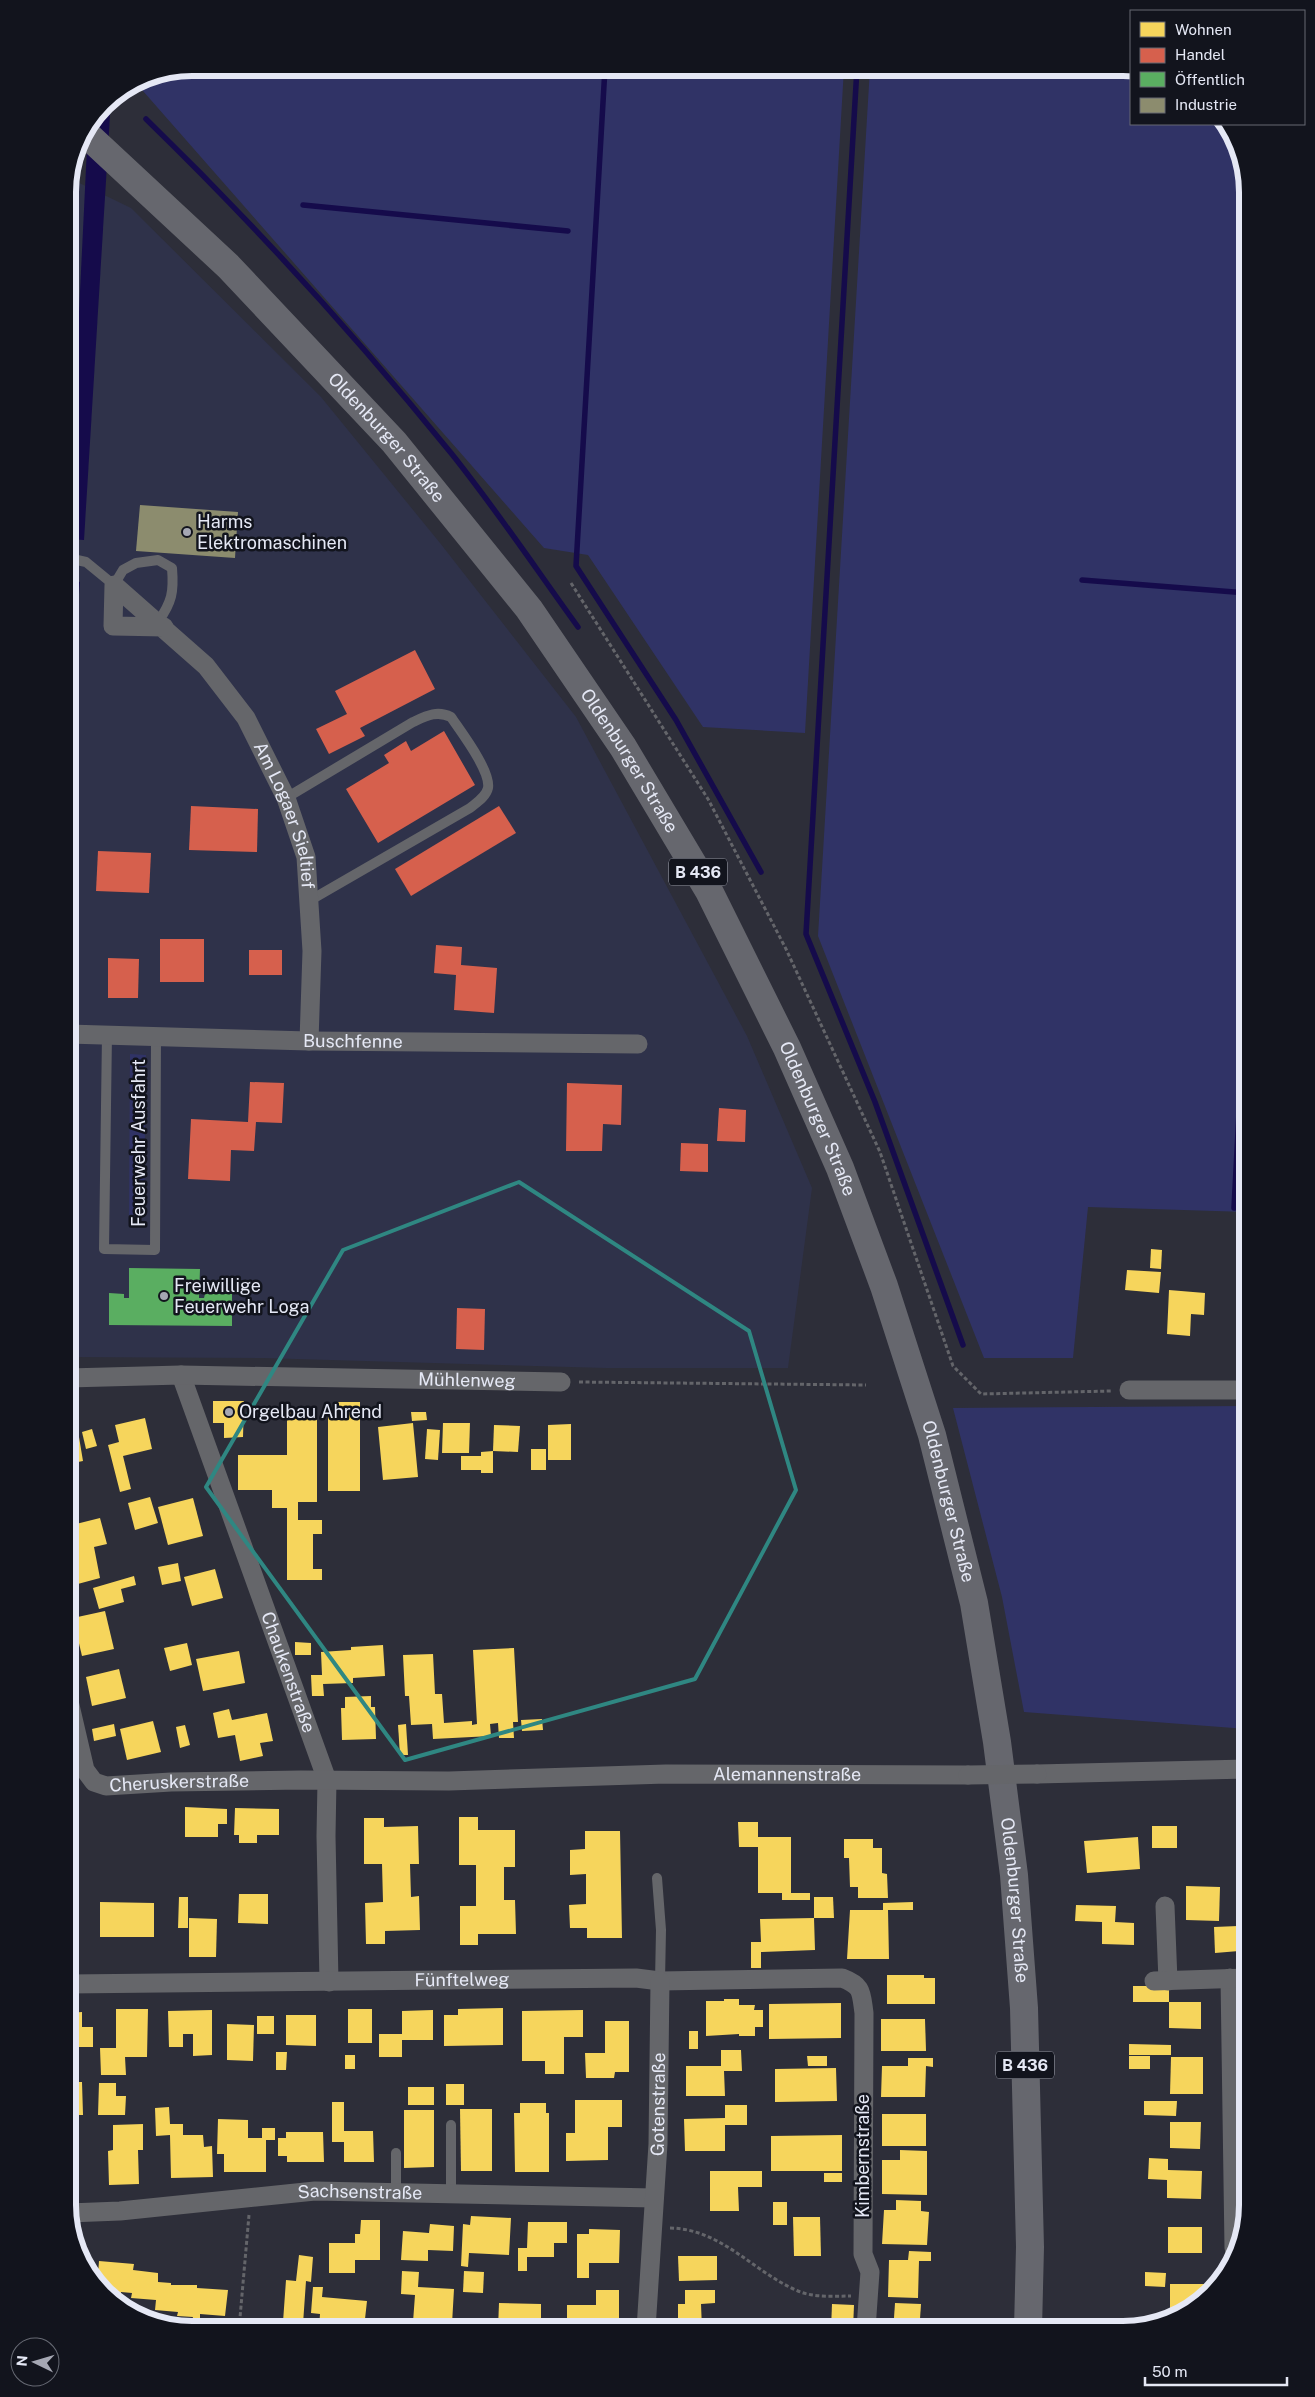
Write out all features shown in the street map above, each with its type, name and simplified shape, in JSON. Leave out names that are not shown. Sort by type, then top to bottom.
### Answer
[{"type":"main road","name":"Oldenburger Straße","points":[[90,137],[228,266],[394,442],[528,609],[623,747],[709,890],[787,1048],[840,1168],[884,1286],[932,1435],[974,1603],[997,1742],[1014,1875],[1024,2008],[1030,2247],[1028,2321]]},
{"type":"street","points":[[114,585],[113,626],[161,624]]},
{"type":"street","name":"Am Logaer Sieltief","points":[[114,585],[161,624],[206,666],[246,718],[286,798],[306,857],[312,951],[309,1041]]},
{"type":"street","name":"Buschfenne","points":[[76,1034],[309,1041],[638,1044]]},
{"type":"street","name":"Mühlenweg","points":[[76,1378],[182,1376],[561,1382]]},
{"type":"street","name":"Chaukenstraße","points":[[182,1376],[327,1780],[326,1836],[329,1982]]},
{"type":"street","points":[[1130,1390],[1239,1390]]},
{"type":"street","name":"Cheruskerstraße","points":[[76,1731],[85,1770],[94,1782],[106,1786],[171,1782],[327,1780]]},
{"type":"street","name":"Alemannenstraße","points":[[327,1780],[449,1781],[666,1774],[1037,1774],[1239,1769]]},
{"type":"street","points":[[1165,1906],[1161,1981],[1239,1978],[1234,2238]]},
{"type":"street","name":"Fünftelweg","points":[[76,1984],[636,1978],[660,1981],[842,1978],[855,1983]]},
{"type":"street","name":"Gotenstraße","points":[[646,2321],[658,2144],[660,1981]]},
{"type":"street","name":"Kimbernstraße","points":[[855,1983],[861,1991],[864,2013],[863,2254],[870,2272],[866,2321]]},
{"type":"street","name":"Sachsenstraße","points":[[76,2212],[120,2211],[315,2191],[654,2198]]},
{"type":"lane","points":[[76,560],[86,562],[114,585],[123,570],[136,562],[158,560],[172,568],[174,584],[170,605],[161,624]]},
{"type":"lane","points":[[286,798],[413,722],[428,715],[443,713],[451,717],[488,776],[488,790],[470,808],[309,901]]},
{"type":"lane","name":"Feuerwehr Ausfahrt","points":[[108,1034],[104,1249],[155,1250],[156,1037]]},
{"type":"lane","points":[[657,1878],[661,1930],[660,1981]]},
{"type":"lane","points":[[451,2125],[451,2194]]},
{"type":"lane","points":[[396,2153],[396,2193]]},
{"type":"path","points":[[571,583],[708,799],[786,948],[880,1152],[952,1366],[981,1394],[1130,1390]]},
{"type":"path","points":[[561,1382],[866,1385]]},
{"type":"path","points":[[240,2321],[251,2197]]},
{"type":"path","points":[[652,2228],[682,2228],[704,2234],[724,2243],[775,2279],[800,2292],[814,2295],[868,2296]]},
{"type":"highlighted area","points":[[519,1182],[749,1331],[796,1490],[695,1679],[405,1760],[206,1487],[343,1250]]},
{"type":"shaded area","points":[[192,76],[844,76],[805,733],[703,727],[588,555],[544,548],[141,88],[170,78]]},
{"type":"shaded area","points":[[870,76],[1130,76],[1130,125],[1217,125],[1230,148],[1238,177],[1239,1212],[1088,1207],[1073,1358],[984,1358],[818,936]]},
{"type":"shaded area","points":[[110,110],[84,540],[76,540],[76,374],[87,144],[100,122]]},
{"type":"shaded area","points":[[76,182],[131,208],[321,397],[440,543],[576,717],[747,1036],[812,1188],[788,1368],[606,1368],[262,1358],[76,1357]]},
{"type":"shaded area","points":[[76,581],[80,582],[76,631]]},
{"type":"shaded area","points":[[130,1054],[146,1055],[144,1209],[129,1227]]},
{"type":"shaded area","points":[[1239,1406],[1239,1728],[1024,1712],[1002,1597],[953,1408]]},
{"type":"building: Wohnen","points":[[1151,1249],[1162,1250],[1161,1269],[1150,1268]]},
{"type":"building: Wohnen","points":[[1127,1270],[1161,1272],[1159,1293],[1125,1290]]},
{"type":"building: Wohnen","points":[[1169,1290],[1205,1293],[1204,1315],[1191,1314],[1190,1336],[1167,1334]]},
{"type":"building: Wohnen","name":"Orgelbau Ahrend","points":[[213,1401],[244,1401],[243,1437],[224,1438],[224,1423],[213,1423]]},
{"type":"building: Wohnen","points":[[335,1402],[360,1402],[360,1491],[328,1491],[328,1416],[335,1416]]},
{"type":"building: Wohnen","points":[[287,1408],[317,1408],[317,1502],[298,1502],[298,1520],[322,1520],[322,1534],[313,1534],[313,1569],[322,1569],[322,1580],[287,1580],[287,1508],[272,1508],[272,1490],[238,1490],[238,1455],[287,1455]]},
{"type":"building: Wohnen","points":[[411,1412],[426,1412],[427,1420],[412,1421]]},
{"type":"building: Wohnen","points":[[145,1418],[152,1449],[123,1456],[131,1489],[120,1492],[108,1445],[119,1442],[115,1425]]},
{"type":"building: Wohnen","points":[[413,1423],[418,1477],[383,1480],[378,1427]]},
{"type":"building: Wohnen","points":[[443,1423],[470,1423],[469,1453],[442,1453]]},
{"type":"building: Wohnen","points":[[571,1424],[571,1460],[548,1460],[548,1425]]},
{"type":"building: Wohnen","points":[[494,1425],[520,1426],[518,1452],[493,1451]]},
{"type":"building: Wohnen","points":[[92,1429],[97,1446],[86,1449],[82,1432]]},
{"type":"building: Wohnen","points":[[427,1429],[440,1430],[438,1460],[425,1459]]},
{"type":"building: Wohnen","points":[[76,1431],[78,1431],[83,1461],[76,1462]]},
{"type":"building: Wohnen","points":[[531,1449],[546,1449],[546,1470],[531,1470]]},
{"type":"building: Wohnen","points":[[493,1451],[493,1473],[481,1473],[481,1470],[461,1470],[461,1456],[481,1456],[481,1452]]},
{"type":"building: Wohnen","points":[[150,1497],[158,1523],[135,1530],[128,1503]]},
{"type":"building: Wohnen","points":[[193,1498],[203,1536],[168,1545],[158,1507]]},
{"type":"building: Wohnen","points":[[100,1518],[107,1544],[94,1547],[100,1578],[76,1584],[76,1524]]},
{"type":"building: Wohnen","points":[[178,1563],[181,1581],[162,1585],[158,1567]]},
{"type":"building: Wohnen","points":[[215,1569],[223,1598],[192,1606],[184,1577]]},
{"type":"building: Wohnen","points":[[134,1576],[136,1585],[121,1589],[124,1602],[99,1609],[93,1588]]},
{"type":"building: Wohnen","points":[[105,1611],[114,1649],[82,1656],[76,1631],[76,1617]]},
{"type":"building: Wohnen","points":[[295,1642],[311,1643],[311,1655],[295,1655]]},
{"type":"building: Wohnen","points":[[187,1643],[192,1665],[170,1671],[164,1648]]},
{"type":"building: Wohnen","points":[[383,1645],[385,1676],[353,1678],[353,1683],[323,1684],[324,1696],[312,1696],[311,1675],[322,1675],[321,1652],[351,1650],[351,1647]]},
{"type":"building: Wohnen","points":[[514,1648],[518,1722],[513,1722],[514,1738],[499,1738],[498,1723],[490,1724],[491,1736],[433,1739],[432,1724],[411,1725],[409,1696],[405,1696],[403,1655],[433,1654],[435,1694],[442,1694],[444,1723],[472,1721],[472,1725],[477,1724],[473,1650]]},
{"type":"building: Wohnen","points":[[239,1651],[245,1683],[203,1691],[196,1659]]},
{"type":"building: Wohnen","points":[[119,1669],[126,1698],[92,1706],[86,1677]]},
{"type":"building: Wohnen","points":[[371,1696],[371,1707],[375,1707],[376,1739],[342,1740],[341,1708],[345,1708],[345,1697]]},
{"type":"building: Wohnen","points":[[229,1709],[232,1720],[267,1713],[273,1741],[260,1743],[263,1756],[240,1761],[235,1735],[218,1738],[213,1713]]},
{"type":"building: Wohnen","points":[[542,1719],[543,1730],[522,1731],[521,1720]]},
{"type":"building: Wohnen","points":[[153,1721],[161,1752],[127,1760],[120,1729]]},
{"type":"building: Wohnen","points":[[114,1724],[116,1736],[94,1741],[92,1729]]},
{"type":"building: Wohnen","points":[[406,1724],[408,1755],[400,1755],[398,1725]]},
{"type":"building: Wohnen","points":[[185,1725],[190,1745],[180,1748],[176,1727]]},
{"type":"building: Wohnen","points":[[185,1807],[227,1809],[227,1824],[218,1824],[218,1837],[185,1837]]},
{"type":"building: Wohnen","points":[[235,1808],[279,1809],[279,1835],[257,1835],[257,1843],[239,1843],[239,1835],[234,1835]]},
{"type":"building: Wohnen","points":[[459,1817],[478,1817],[478,1830],[515,1830],[515,1867],[504,1867],[504,1900],[515,1900],[516,1934],[478,1934],[478,1945],[460,1945],[460,1906],[476,1906],[476,1865],[459,1865]]},
{"type":"building: Wohnen","points":[[364,1818],[384,1818],[384,1827],[418,1826],[419,1864],[410,1864],[411,1897],[419,1896],[420,1930],[385,1931],[385,1944],[366,1944],[365,1903],[383,1902],[382,1864],[364,1864]]},
{"type":"building: Wohnen","points":[[738,1822],[758,1822],[758,1837],[791,1837],[791,1893],[810,1893],[810,1900],[782,1900],[782,1893],[758,1893],[758,1847],[739,1847]]},
{"type":"building: Wohnen","points":[[1152,1826],[1177,1826],[1177,1848],[1152,1848]]},
{"type":"building: Wohnen","points":[[585,1831],[620,1831],[622,1938],[587,1938],[587,1928],[570,1928],[569,1905],[586,1904],[586,1874],[570,1875],[570,1850],[585,1849]]},
{"type":"building: Wohnen","points":[[1138,1837],[1140,1869],[1087,1873],[1084,1841]]},
{"type":"building: Wohnen","points":[[844,1839],[873,1839],[873,1848],[882,1848],[882,1873],[887,1874],[888,1898],[858,1898],[858,1887],[850,1887],[849,1858],[844,1858]]},
{"type":"building: Wohnen","points":[[1186,1886],[1220,1887],[1219,1921],[1186,1920]]},
{"type":"building: Wohnen","points":[[239,1894],[268,1894],[268,1924],[238,1923]]},
{"type":"building: Wohnen","points":[[179,1897],[188,1897],[188,1928],[178,1928]]},
{"type":"building: Wohnen","points":[[814,1897],[833,1897],[834,1918],[814,1918]]},
{"type":"building: Wohnen","points":[[100,1902],[154,1903],[154,1937],[100,1937]]},
{"type":"building: Wohnen","points":[[913,1902],[913,1910],[888,1910],[889,1959],[847,1959],[850,1910],[883,1910],[883,1903]]},
{"type":"building: Wohnen","points":[[1076,1905],[1116,1906],[1115,1922],[1134,1923],[1134,1945],[1102,1944],[1102,1922],[1075,1921]]},
{"type":"building: Wohnen","points":[[189,1918],[217,1919],[216,1957],[189,1957]]},
{"type":"building: Wohnen","points":[[814,1918],[815,1950],[761,1952],[761,1968],[751,1968],[751,1942],[761,1942],[760,1919]]},
{"type":"building: Wohnen","points":[[1238,1926],[1239,1951],[1215,1953],[1214,1927]]},
{"type":"building: Wohnen","points":[[887,1975],[924,1975],[924,1978],[935,1978],[935,2004],[887,2004]]},
{"type":"building: Wohnen","points":[[1133,1986],[1169,1986],[1169,2002],[1133,2002]]},
{"type":"building: Wohnen","points":[[724,1999],[739,1999],[739,2005],[755,2005],[754,2010],[763,2010],[763,2027],[755,2027],[755,2036],[739,2036],[739,2034],[706,2036],[706,2001],[724,2001]]},
{"type":"building: Wohnen","points":[[1169,2002],[1201,2002],[1201,2029],[1169,2028]]},
{"type":"building: Wohnen","points":[[841,2003],[841,2038],[769,2039],[769,2004]]},
{"type":"building: Wohnen","points":[[503,2008],[503,2045],[444,2046],[444,2015],[458,2015],[458,2009]]},
{"type":"building: Wohnen","points":[[116,2009],[148,2009],[147,2057],[125,2057],[126,2075],[101,2075],[100,2048],[116,2048]]},
{"type":"building: Wohnen","points":[[348,2009],[372,2009],[372,2043],[348,2043]]},
{"type":"building: Wohnen","points":[[212,2010],[212,2055],[193,2056],[193,2034],[183,2034],[183,2047],[169,2047],[168,2011]]},
{"type":"building: Wohnen","points":[[433,2010],[433,2040],[402,2040],[402,2057],[379,2057],[379,2034],[402,2034],[402,2011]]},
{"type":"building: Wohnen","points":[[583,2010],[583,2037],[564,2037],[564,2074],[545,2074],[545,2061],[522,2061],[522,2011]]},
{"type":"building: Wohnen","points":[[76,2012],[82,2012],[82,2027],[93,2027],[93,2047],[76,2047]]},
{"type":"building: Wohnen","points":[[286,2015],[316,2015],[316,2046],[286,2045]]},
{"type":"building: Wohnen","points":[[257,2016],[274,2016],[274,2034],[257,2034]]},
{"type":"building: Wohnen","points":[[881,2019],[925,2019],[926,2051],[881,2051]]},
{"type":"building: Wohnen","points":[[605,2021],[629,2021],[629,2072],[615,2072],[614,2078],[586,2078],[585,2053],[605,2053]]},
{"type":"building: Wohnen","points":[[227,2024],[254,2025],[253,2061],[227,2060]]},
{"type":"building: Wohnen","points":[[689,2031],[698,2031],[698,2049],[689,2049]]},
{"type":"building: Wohnen","points":[[1129,2044],[1171,2045],[1171,2055],[1129,2055]]},
{"type":"building: Wohnen","points":[[721,2050],[741,2050],[742,2071],[724,2071],[725,2096],[686,2096],[686,2066],[721,2066]]},
{"type":"building: Wohnen","points":[[276,2052],[287,2052],[286,2070],[276,2070]]},
{"type":"building: Wohnen","points":[[345,2055],[355,2055],[355,2069],[345,2069]]},
{"type":"building: Wohnen","points":[[807,2056],[827,2056],[827,2066],[808,2066]]},
{"type":"building: Wohnen","points":[[1129,2056],[1150,2056],[1150,2069],[1129,2069]]},
{"type":"building: Wohnen","points":[[1171,2057],[1203,2057],[1203,2094],[1170,2094]]},
{"type":"building: Wohnen","points":[[908,2058],[933,2058],[933,2067],[926,2066],[925,2097],[881,2097],[882,2066],[908,2066]]},
{"type":"building: Wohnen","points":[[836,2068],[837,2101],[775,2102],[775,2069]]},
{"type":"building: Wohnen","points":[[76,2082],[82,2082],[83,2115],[76,2115]]},
{"type":"building: Wohnen","points":[[99,2083],[116,2083],[116,2096],[126,2096],[125,2115],[98,2115]]},
{"type":"building: Wohnen","points":[[446,2084],[464,2084],[464,2105],[446,2105]]},
{"type":"building: Wohnen","points":[[408,2087],[434,2087],[434,2105],[408,2105]]},
{"type":"building: Wohnen","points":[[575,2100],[622,2100],[622,2127],[608,2127],[608,2160],[566,2161],[566,2133],[575,2133]]},
{"type":"building: Wohnen","points":[[1144,2101],[1177,2101],[1176,2116],[1144,2115]]},
{"type":"building: Wohnen","points":[[332,2102],[344,2102],[344,2131],[373,2131],[374,2162],[344,2162],[344,2142],[332,2142]]},
{"type":"building: Wohnen","points":[[520,2103],[546,2103],[546,2113],[549,2113],[549,2172],[515,2172],[514,2113],[520,2113]]},
{"type":"building: Wohnen","points":[[725,2105],[747,2105],[747,2125],[725,2125],[725,2151],[685,2151],[684,2119],[725,2118]]},
{"type":"building: Wohnen","points":[[169,2107],[170,2124],[183,2124],[183,2135],[203,2135],[204,2147],[212,2146],[213,2177],[171,2178],[170,2135],[156,2136],[155,2108]]},
{"type":"building: Wohnen","points":[[460,2109],[492,2109],[492,2171],[461,2171]]},
{"type":"building: Wohnen","points":[[404,2110],[434,2110],[434,2167],[404,2168]]},
{"type":"building: Wohnen","points":[[882,2114],[926,2114],[926,2146],[882,2146]]},
{"type":"building: Wohnen","points":[[218,2119],[248,2120],[248,2138],[262,2138],[262,2128],[275,2128],[275,2140],[266,2140],[266,2172],[224,2172],[224,2154],[217,2154]]},
{"type":"building: Wohnen","points":[[1170,2122],[1201,2122],[1200,2149],[1170,2148]]},
{"type":"building: Wohnen","points":[[143,2124],[143,2150],[138,2150],[139,2184],[109,2185],[108,2151],[113,2150],[113,2125]]},
{"type":"building: Wohnen","points":[[286,2132],[323,2132],[324,2162],[287,2162],[287,2156],[278,2156],[278,2138],[286,2138]]},
{"type":"building: Wohnen","points":[[842,2135],[842,2171],[771,2171],[771,2136]]},
{"type":"building: Wohnen","points":[[900,2150],[927,2151],[927,2195],[882,2194],[882,2160],[900,2160]]},
{"type":"building: Wohnen","points":[[1149,2158],[1168,2159],[1168,2170],[1202,2171],[1201,2199],[1167,2198],[1167,2180],[1148,2179]]},
{"type":"building: Wohnen","points":[[710,2171],[762,2171],[762,2187],[738,2187],[739,2211],[710,2211]]},
{"type":"building: Wohnen","points":[[824,2173],[842,2173],[842,2182],[824,2182]]},
{"type":"building: Wohnen","points":[[896,2200],[921,2201],[921,2211],[929,2212],[927,2245],[882,2244],[884,2210],[896,2210]]},
{"type":"building: Wohnen","points":[[773,2202],[787,2202],[787,2225],[773,2225]]},
{"type":"building: Wohnen","points":[[471,2216],[511,2218],[509,2255],[469,2253],[468,2267],[461,2266],[463,2224],[470,2225]]},
{"type":"building: Wohnen","points":[[793,2217],[820,2217],[821,2256],[794,2256]]},
{"type":"building: Wohnen","points":[[361,2220],[380,2220],[380,2260],[355,2260],[355,2273],[329,2273],[329,2243],[355,2243],[355,2234],[360,2234]]},
{"type":"building: Wohnen","points":[[528,2222],[567,2222],[567,2243],[554,2243],[554,2257],[527,2257],[527,2271],[518,2271],[518,2248],[527,2248]]},
{"type":"building: Wohnen","points":[[430,2224],[454,2226],[453,2251],[428,2250],[428,2261],[401,2260],[403,2231],[429,2233]]},
{"type":"building: Wohnen","points":[[1168,2227],[1202,2227],[1202,2253],[1168,2253]]},
{"type":"building: Wohnen","points":[[589,2229],[620,2230],[619,2263],[589,2263],[589,2278],[577,2278],[577,2234],[589,2234]]},
{"type":"building: Wohnen","points":[[909,2251],[931,2252],[931,2261],[919,2261],[918,2298],[888,2297],[889,2260],[908,2260]]},
{"type":"building: Wohnen","points":[[299,2255],[313,2257],[311,2282],[306,2281],[303,2321],[283,2321],[286,2280],[296,2281]]},
{"type":"building: Wohnen","points":[[678,2256],[717,2256],[717,2280],[679,2281]]},
{"type":"building: Wohnen","points":[[99,2261],[134,2264],[133,2270],[158,2273],[158,2282],[171,2283],[171,2285],[197,2285],[197,2288],[228,2290],[225,2316],[200,2314],[200,2321],[192,2321],[193,2317],[177,2316],[178,2312],[155,2310],[156,2300],[131,2298],[132,2293],[121,2292],[121,2296],[98,2272]]},
{"type":"building: Wohnen","points":[[402,2271],[419,2272],[418,2287],[454,2289],[452,2321],[413,2321],[415,2295],[401,2294]]},
{"type":"building: Wohnen","points":[[464,2271],[484,2272],[483,2293],[463,2292]]},
{"type":"building: Wohnen","points":[[1145,2272],[1166,2273],[1165,2287],[1145,2286]]},
{"type":"building: Wohnen","points":[[1170,2284],[1205,2284],[1199,2292],[1170,2311]]},
{"type":"building: Wohnen","points":[[313,2287],[323,2287],[322,2297],[367,2301],[365,2321],[320,2321],[320,2314],[311,2313]]},
{"type":"building: Wohnen","points":[[596,2290],[619,2290],[619,2321],[567,2321],[567,2305],[596,2305]]},
{"type":"building: Wohnen","points":[[685,2290],[715,2290],[715,2303],[701,2304],[702,2321],[678,2321],[678,2304],[685,2304]]},
{"type":"building: Wohnen","points":[[499,2303],[541,2304],[541,2321],[498,2321]]},
{"type":"building: Wohnen","points":[[895,2303],[921,2304],[920,2319],[894,2318]]},
{"type":"building: Wohnen","points":[[832,2304],[854,2305],[853,2321],[831,2321]]},
{"type":"building: Wohnen","points":[[799,2319],[829,2321],[799,2321]]},
{"type":"building: Handel","points":[[415,650],[435,689],[360,728],[365,736],[329,754],[316,729],[347,714],[335,691]]},
{"type":"building: Handel","points":[[444,731],[475,785],[378,843],[346,789],[389,763],[384,755],[406,741],[411,751]]},
{"type":"building: Handel","points":[[191,806],[258,809],[257,852],[189,850]]},
{"type":"building: Handel","points":[[499,806],[516,833],[411,896],[395,869]]},
{"type":"building: Handel","points":[[98,851],[151,853],[149,893],[96,891]]},
{"type":"building: Handel","points":[[160,939],[204,939],[204,982],[160,982]]},
{"type":"building: Handel","points":[[436,945],[462,947],[461,965],[497,968],[494,1013],[454,1010],[456,975],[434,973]]},
{"type":"building: Handel","points":[[249,950],[282,950],[282,975],[249,975]]},
{"type":"building: Handel","points":[[108,958],[139,959],[138,998],[108,998]]},
{"type":"building: Handel","points":[[250,1082],[284,1083],[282,1123],[256,1122],[254,1151],[231,1150],[230,1181],[188,1179],[191,1119],[248,1122]]},
{"type":"building: Handel","points":[[567,1083],[622,1085],[621,1125],[603,1124],[602,1151],[566,1151]]},
{"type":"building: Handel","points":[[719,1108],[746,1110],[745,1142],[717,1141]]},
{"type":"building: Handel","points":[[681,1143],[708,1144],[708,1172],[680,1171]]},
{"type":"building: Handel","points":[[457,1308],[485,1309],[484,1350],[456,1349]]},
{"type":"building: Öffentlich","name":"Freiwillige Feuerwehr Loga","points":[[129,1268],[200,1269],[199,1298],[204,1298],[205,1294],[232,1294],[232,1326],[109,1325],[109,1293],[124,1294],[124,1298],[129,1298]]},
{"type":"building: Industrie","name":"Harms Elektromaschinen","points":[[140,505],[238,512],[235,558],[136,551]]},
{"type":"waterway","points":[[605,76],[576,566],[676,720],[761,872]]},
{"type":"waterway","points":[[857,76],[806,934],[875,1102],[963,1345]]},
{"type":"waterway","points":[[146,119],[265,240],[415,409],[468,474],[578,627]]},
{"type":"waterway","points":[[303,205],[568,231]]},
{"type":"waterway","points":[[1082,580],[1239,592]]},
{"type":"waterway","points":[[1234,1208],[1239,1113]]},
{"type":"place","name":"Harms Elektromaschinen","points":[[187,532]]},
{"type":"place","name":"Freiwillige Feuerwehr Loga","points":[[164,1296]]},
{"type":"place","name":"Orgelbau Ahrend","points":[[229,1412]]}]
